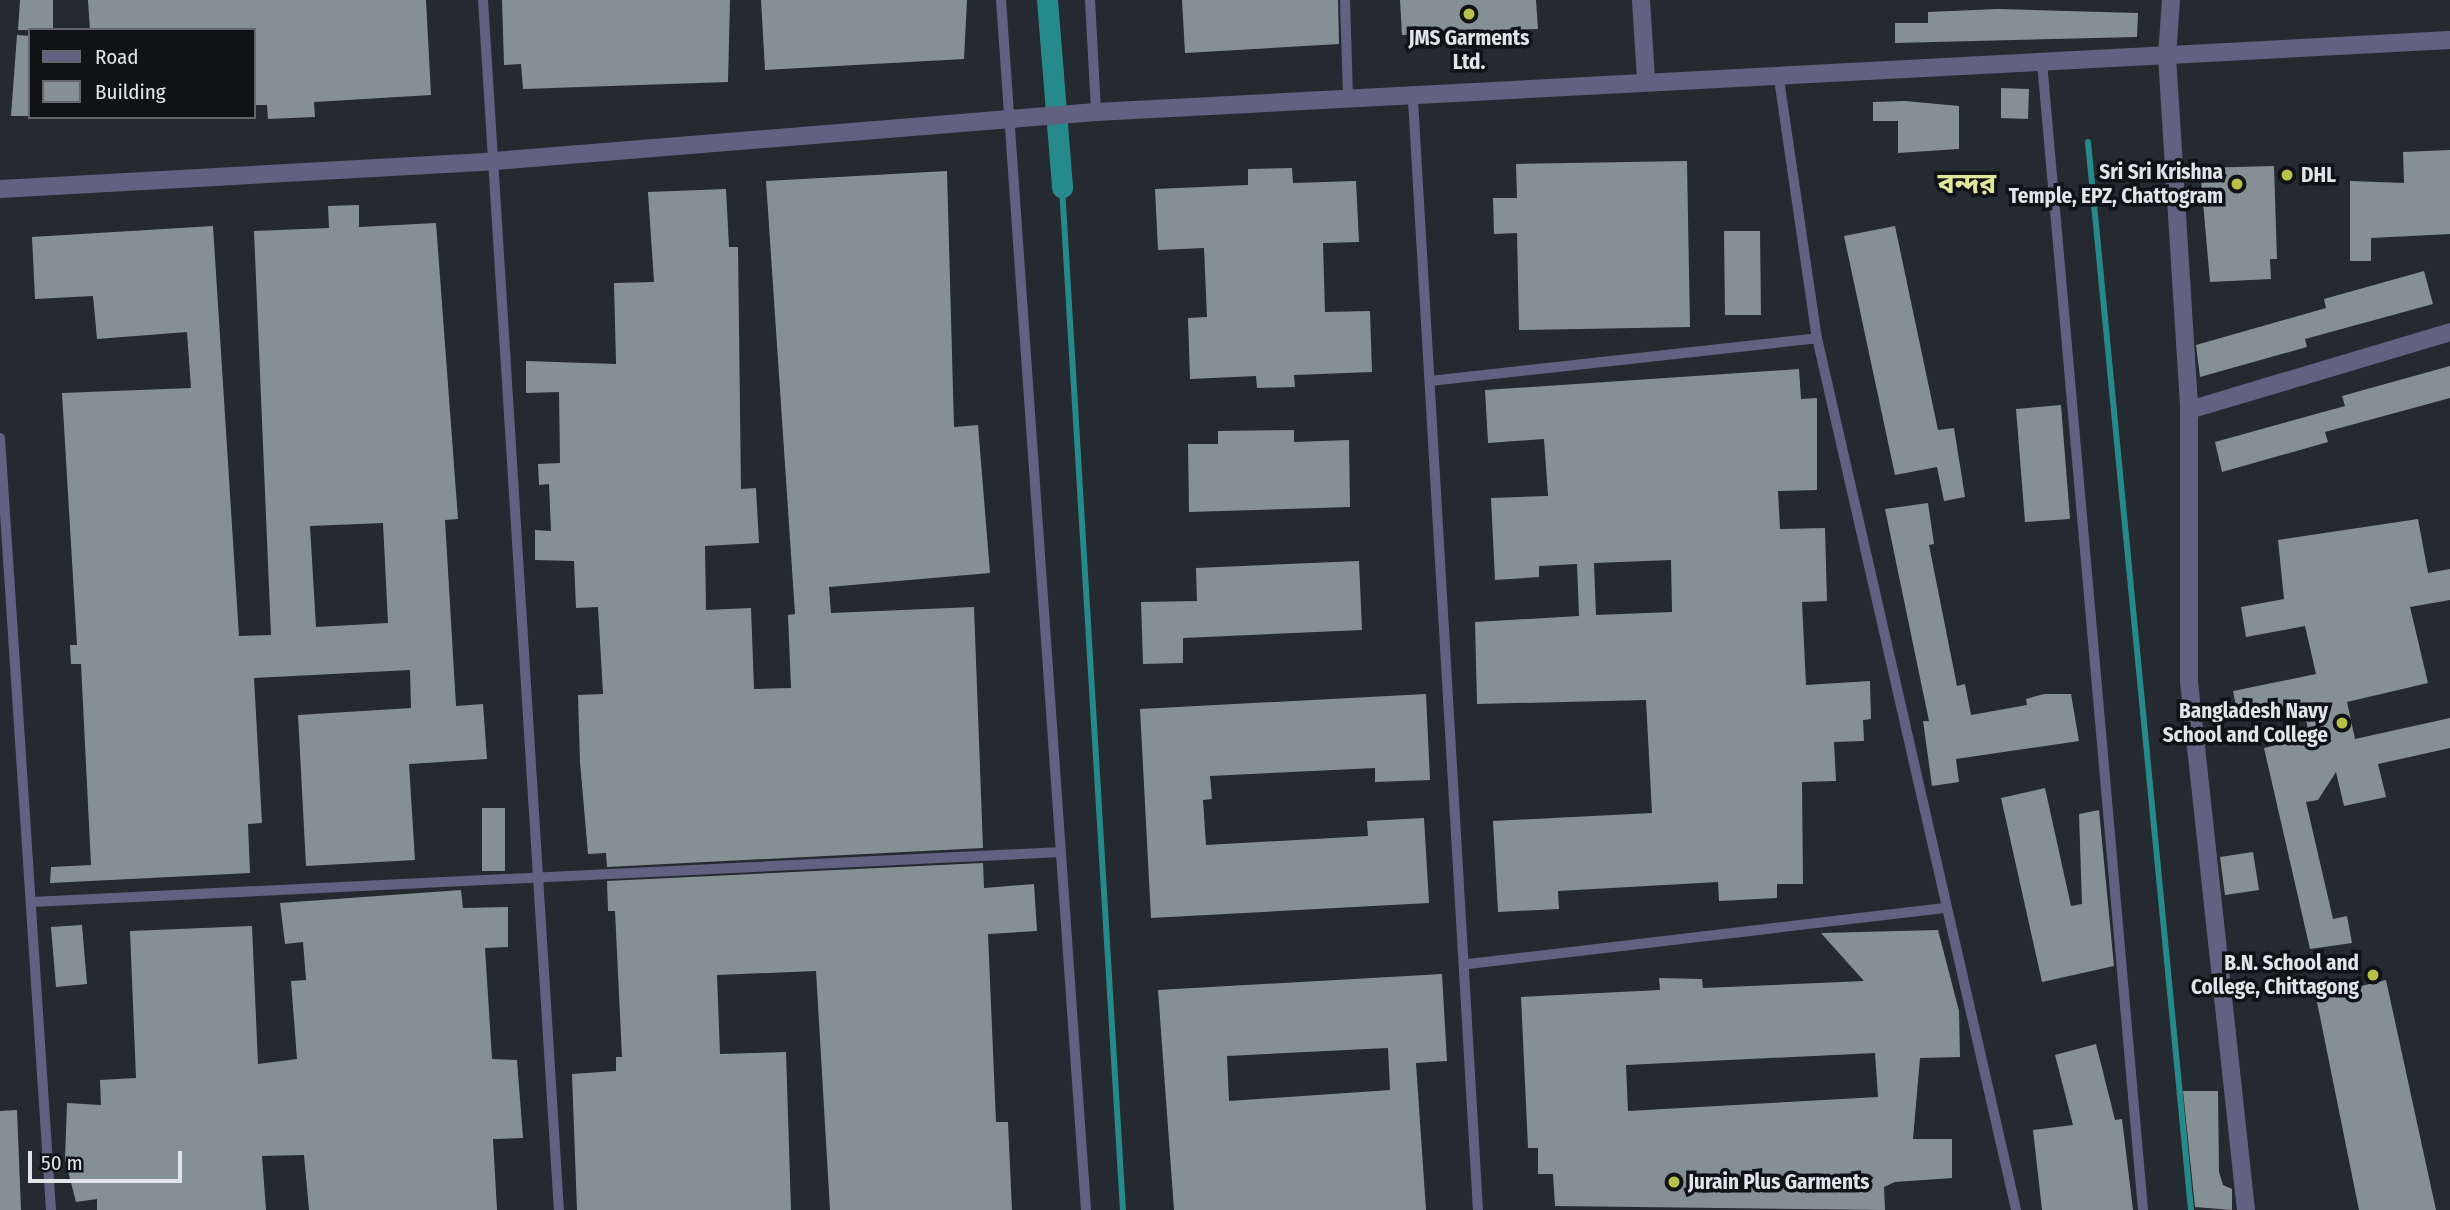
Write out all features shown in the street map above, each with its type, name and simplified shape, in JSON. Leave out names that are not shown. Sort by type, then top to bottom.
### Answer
[{"type":"street","points":[[1641,0],[1646,80]]},
{"type":"street","points":[[2171,0],[2167,56],[2189,410],[2189,681],[2246,1210]]},
{"type":"street","points":[[0,189],[495,161],[1096,112],[1348,98],[1413,100],[1646,80],[1779,79],[2450,40]]},
{"type":"street","points":[[2189,410],[2450,332]]},
{"type":"lane","points":[[483,0],[559,1210]]},
{"type":"lane","points":[[1001,0],[1086,1210]]},
{"type":"lane","points":[[1090,0],[1096,112]]},
{"type":"lane","points":[[1345,0],[1348,98]]},
{"type":"lane","points":[[2042,62],[2143,1210]]},
{"type":"lane","points":[[1779,79],[1817,338],[2016,1210]]},
{"type":"lane","points":[[1413,100],[1468,964],[1478,1210]]},
{"type":"lane","points":[[1430,381],[1817,338]]},
{"type":"lane","points":[[0,438],[51,1210]]},
{"type":"lane","points":[[32,902],[1061,852]]},
{"type":"lane","points":[[1468,964],[1947,908]]},
{"type":"building","points":[[20,0],[53,0],[53,28],[18,30]]},
{"type":"building","points":[[88,0],[426,0],[431,95],[314,102],[315,117],[268,119],[267,105],[256,105],[256,28],[90,28]]},
{"type":"building","points":[[502,0],[730,0],[728,82],[523,89],[521,64],[504,65]]},
{"type":"building","points":[[761,0],[967,0],[964,59],[765,70]]},
{"type":"building","points":[[1182,0],[1338,0],[1339,44],[1185,53]]},
{"type":"building","name":"JMS Garments Ltd.","points":[[1400,0],[1536,0],[1538,29],[1402,35]]},
{"type":"building","points":[[1998,9],[2138,13],[2137,37],[1895,43],[1895,23],[1928,23],[1928,12]]},
{"type":"building","points":[[17,35],[28,36],[28,116],[11,116]]},
{"type":"building","points":[[2001,88],[2029,89],[2028,119],[2001,118]]},
{"type":"building","points":[[1905,101],[1959,106],[1959,149],[1898,153],[1898,121],[1873,121],[1873,102]]},
{"type":"building","points":[[2450,150],[2450,234],[2371,238],[2371,261],[2350,261],[2350,181],[2404,183],[2403,152]]},
{"type":"building","points":[[1687,161],[1690,327],[1519,330],[1517,233],[1494,234],[1493,198],[1517,198],[1516,164]]},
{"type":"building","points":[[2274,166],[2277,259],[2270,259],[2271,279],[2210,282],[2200,168]]},
{"type":"building","points":[[1292,168],[1293,183],[1356,181],[1359,242],[1323,243],[1325,312],[1370,311],[1372,372],[1294,375],[1295,387],[1257,388],[1256,376],[1190,379],[1188,318],[1207,317],[1204,248],[1158,250],[1155,189],[1248,185],[1248,169]]},
{"type":"building","points":[[947,171],[954,427],[978,425],[990,573],[829,587],[831,613],[974,607],[983,848],[607,867],[606,853],[588,854],[580,762],[578,695],[603,694],[598,607],[576,608],[574,561],[535,560],[535,530],[551,531],[549,484],[539,485],[538,464],[560,463],[559,392],[526,393],[526,361],[616,364],[614,283],[654,282],[648,192],[726,189],[729,247],[738,247],[741,489],[756,488],[759,543],[705,546],[706,610],[751,608],[754,689],[791,688],[788,615],[795,614],[766,181]]},
{"type":"building","points":[[359,205],[359,227],[436,223],[458,519],[445,520],[456,706],[483,704],[487,759],[409,764],[415,860],[306,866],[298,715],[411,708],[410,670],[254,678],[262,823],[248,824],[250,873],[50,883],[51,867],[91,865],[81,664],[71,664],[70,645],[77,645],[62,393],[191,388],[187,332],[97,339],[93,296],[35,299],[32,237],[213,226],[239,636],[271,635],[254,231],[329,228],[328,206]],"holes":[[[383,523],[388,623],[316,627],[310,526]]]},
{"type":"building","points":[[1895,226],[1938,430],[1954,428],[1965,497],[1944,501],[1937,467],[1895,475],[1844,236]]},
{"type":"building","points":[[1724,231],[1760,231],[1761,315],[1725,315]]},
{"type":"building","points":[[2424,271],[2433,304],[2305,339],[2307,347],[2200,377],[2196,345],[2326,308],[2324,299]]},
{"type":"building","points":[[2450,366],[2450,398],[2325,432],[2328,442],[2222,472],[2215,442],[2345,406],[2342,396]]},
{"type":"building","points":[[1799,369],[1801,399],[1817,398],[1817,490],[1778,491],[1780,529],[1825,528],[1827,601],[1802,602],[1806,685],[1870,681],[1871,719],[1863,720],[1864,741],[1834,742],[1836,781],[1802,782],[1803,884],[1777,884],[1777,898],[1719,901],[1718,882],[1558,891],[1559,909],[1498,912],[1493,821],[1652,813],[1646,700],[1477,704],[1475,622],[1579,616],[1577,564],[1539,566],[1539,577],[1495,580],[1491,498],[1548,496],[1544,439],[1488,443],[1485,390]],"holes":[[[1671,560],[1672,612],[1596,615],[1594,563]]]},
{"type":"building","points":[[2061,405],[2070,519],[2025,522],[2016,409]]},
{"type":"building","points":[[1294,430],[1294,442],[1349,440],[1350,507],[1189,512],[1188,444],[1218,444],[1218,431]]},
{"type":"building","points":[[1928,503],[1934,544],[1929,545],[1957,686],[1965,684],[1971,715],[2027,705],[2026,699],[2044,694],[2071,694],[2079,741],[1956,759],[1959,782],[1932,786],[1923,721],[1929,721],[1885,509]]},
{"type":"building","points":[[2418,519],[2428,573],[2450,569],[2450,600],[2410,607],[2428,683],[2347,702],[2355,739],[2450,718],[2450,748],[2378,764],[2386,797],[2344,806],[2336,772],[2318,800],[2306,802],[2333,919],[2347,916],[2352,943],[2310,949],[2264,748],[2310,737],[2302,704],[2238,716],[2233,691],[2316,674],[2305,626],[2246,637],[2241,607],[2284,599],[2278,540]]},
{"type":"building","points":[[1359,561],[1362,630],[1183,638],[1183,663],[1143,664],[1141,602],[1197,601],[1196,568]]},
{"type":"building","points":[[1426,694],[1430,780],[1375,782],[1375,768],[1210,776],[1212,799],[1203,800],[1206,845],[1368,836],[1367,821],[1424,818],[1429,903],[1151,918],[1140,709]]},
{"type":"building","points":[[2045,788],[2071,906],[2082,904],[2079,814],[2099,810],[2114,966],[2042,982],[2001,798]]},
{"type":"building","points":[[482,808],[505,808],[505,871],[482,871]]},
{"type":"building","points":[[2253,852],[2259,890],[2225,895],[2220,857]]},
{"type":"building","points":[[983,863],[984,888],[1034,884],[1037,931],[988,934],[996,1122],[1008,1122],[1012,1210],[830,1210],[816,971],[717,975],[720,1054],[786,1052],[791,1210],[577,1210],[572,1074],[616,1071],[616,1057],[622,1057],[615,911],[608,911],[607,881]]},
{"type":"building","points":[[461,890],[463,908],[508,907],[508,947],[485,948],[492,1059],[517,1060],[523,1138],[493,1139],[497,1210],[309,1210],[304,1155],[262,1156],[266,1210],[97,1210],[97,1199],[76,1202],[65,1159],[67,1103],[101,1105],[100,1080],[136,1078],[130,931],[252,926],[258,1064],[297,1059],[291,981],[306,980],[303,942],[285,944],[280,903]]},
{"type":"building","points":[[82,925],[87,984],[56,987],[51,927]]},
{"type":"building","points":[[1938,930],[1959,1011],[1960,1057],[1920,1058],[1913,1139],[1952,1139],[1952,1178],[1895,1182],[1884,1187],[1885,1210],[1555,1206],[1553,1174],[1538,1174],[1538,1148],[1528,1148],[1521,997],[1660,990],[1659,978],[1702,979],[1703,988],[1864,981],[1821,933]],"holes":[[[1875,1053],[1878,1097],[1628,1111],[1626,1065]]]},
{"type":"building","points":[[1442,974],[1447,1061],[1416,1063],[1426,1210],[1174,1210],[1158,990]],"holes":[[[1388,1048],[1390,1090],[1229,1101],[1227,1056]]]},
{"type":"building","points":[[2386,980],[2436,1210],[2359,1210],[2316,997]]},
{"type":"building","points":[[2096,1044],[2115,1120],[2122,1119],[2133,1210],[2042,1210],[2033,1130],[2073,1125],[2055,1055]]},
{"type":"building","points":[[2183,1091],[2218,1091],[2219,1172],[2223,1185],[2232,1189],[2232,1210],[2195,1207]]},
{"type":"building","points":[[17,1110],[21,1210],[0,1210],[0,1111]]},
{"type":"waterway","points":[[1047,0],[1062,187]]},
{"type":"waterway","points":[[2088,142],[2191,1210]]},
{"type":"waterway","points":[[1062,187],[1123,1210]]},
{"type":"place","name":"JMS Garments Ltd.","points":[[1469,14]]},
{"type":"place","name":"DHL","points":[[2287,175]]},
{"type":"place","name":"Sri Sri Krishna Temple, EPZ, Chattogram","points":[[2237,184]]},
{"type":"place","name":"Bangladesh Navy School and College","points":[[2342,723]]},
{"type":"place","name":"B.N. School and College, Chittagong","points":[[2373,975]]},
{"type":"place","name":"Jurain Plus Garments","points":[[1674,1182]]},
{"type":"district","name":"বন্দর","points":[[1967,184]]}]
